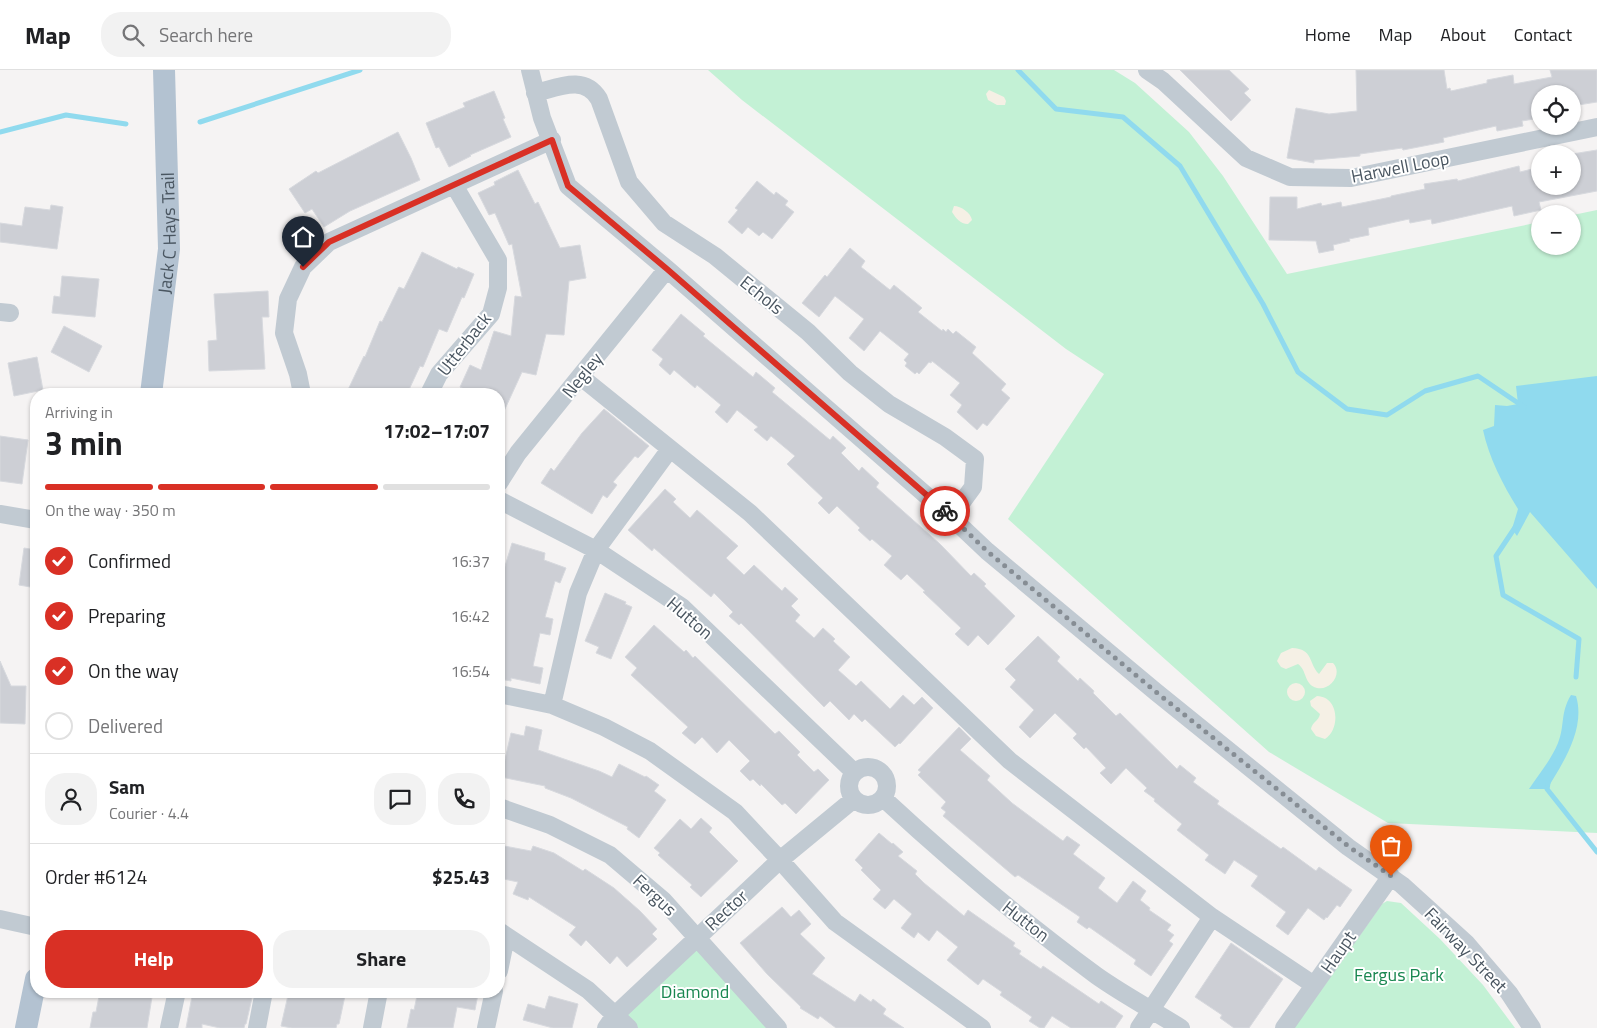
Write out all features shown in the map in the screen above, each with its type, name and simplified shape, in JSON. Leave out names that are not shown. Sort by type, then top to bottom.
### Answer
[{"type":"main road","name":"Jack C Hays Trail","points":[[152,388],[169,249],[164,70]]},
{"type":"main road","points":[[26,1028],[32,998]]},
{"type":"street","name":"Fairway Street","points":[[530,70],[542,118],[568,186],[667,269],[951,517],[987,551],[1156,692],[1348,846],[1391,876],[1467,944],[1509,993],[1532,1028]]},
{"type":"street","name":"Harwell Loop","points":[[1147,70],[1163,81],[1246,158],[1290,177],[1351,178],[1597,127]]},
{"type":"street","name":"Echols","points":[[535,93],[575,84],[590,88],[599,99],[629,182],[664,223],[715,256],[808,332],[850,373],[889,404],[945,437],[975,459],[973,487],[951,517]]},
{"type":"street","points":[[301,388],[284,333],[288,299],[303,267],[329,242],[552,140]]},
{"type":"street","name":"Utterback","points":[[432,388],[439,374],[491,314],[498,288],[498,260],[454,186]]},
{"type":"street","name":"Negley","points":[[505,474],[518,453],[667,269]]},
{"type":"street","points":[[581,377],[750,513],[1010,761],[1212,917],[1314,985]]},
{"type":"street","points":[[552,705],[578,593],[596,550],[670,449]]},
{"type":"street","name":"Hutton","points":[[505,503],[596,550],[682,607],[854,772]]},
{"type":"street","points":[[0,514],[30,519]]},
{"type":"street","points":[[505,695],[552,705],[604,727],[650,751],[735,812],[835,922],[982,1028]]},
{"type":"street","points":[[865,766],[878,770],[883,774],[888,786],[883,798],[874,804],[867,805],[854,799],[848,788],[854,772],[865,766]]},
{"type":"street","name":"Hutton","points":[[883,798],[932,843],[1006,905],[1098,976],[1181,1028]]},
{"type":"street","name":"Rector","points":[[610,1021],[780,860],[854,799]]},
{"type":"street","name":"Fergus","points":[[505,809],[550,826],[610,855],[663,900],[775,1027]]},
{"type":"street","name":"Haupt","points":[[1284,1028],[1391,876]]},
{"type":"street","points":[[1139,1028],[1212,917]]},
{"type":"street","points":[[0,919],[30,926]]},
{"type":"street","points":[[505,936],[588,990],[610,1021],[629,1028]]},
{"type":"street","points":[[169,1028],[175,998]]},
{"type":"street","points":[[257,1028],[263,998]]},
{"type":"street","points":[[372,1028],[378,998]]},
{"type":"street","points":[[486,1028],[492,998]]},
{"type":"green space","points":[[708,70],[1114,70],[1135,83],[1189,132],[1223,176],[1287,274],[1531,224],[1531,255],[1581,255],[1581,213],[1597,210],[1597,833],[1388,823],[1269,752],[1008,519],[1104,374],[1066,349],[742,100]]},
{"type":"green space","name":"Fergus Park","points":[[1387,901],[1401,903],[1440,939],[1483,985],[1515,1028],[1294,1028],[1382,904]]},
{"type":"green space","name":"Diamond","points":[[697,939],[771,1028],[632,1028],[617,1015]]},
{"type":"sand","points":[[989,90],[1004,97],[1005,105],[997,105],[988,100],[986,94]]},
{"type":"sand","points":[[954,206],[960,207],[970,215],[972,220],[968,224],[958,220],[952,212]]},
{"type":"sand","points":[[1292,648],[1304,651],[1310,657],[1319,674],[1327,663],[1333,663],[1337,672],[1331,684],[1322,688],[1313,686],[1298,664],[1286,669],[1281,667],[1277,661],[1281,653]]},
{"type":"sand","points":[[1292,683],[1300,683],[1305,688],[1303,699],[1292,701],[1287,696],[1287,688]]},
{"type":"sand","points":[[1317,696],[1325,698],[1334,708],[1335,722],[1333,729],[1325,739],[1316,736],[1311,729],[1320,714],[1311,706],[1310,701]]},
{"type":"water","points":[[1597,376],[1597,589],[1530,512],[1517,536],[1512,529],[1518,509],[1497,471],[1483,430],[1494,426],[1495,405],[1507,406],[1518,404],[1516,386]]},
{"type":"water","points":[[1571,695],[1576,696],[1578,720],[1566,757],[1547,789],[1529,789],[1558,743],[1565,708]]},
{"type":"building","points":[[1180,70],[1229,70],[1249,89],[1244,93],[1251,100],[1231,121]]},
{"type":"building","points":[[1356,70],[1444,70],[1447,89],[1450,88],[1451,91],[1487,83],[1487,80],[1513,75],[1514,84],[1552,77],[1550,70],[1597,70],[1597,102],[1581,105],[1581,85],[1531,85],[1531,120],[1522,121],[1523,126],[1497,131],[1496,126],[1443,138],[1444,142],[1403,150],[1402,148],[1360,154],[1360,156],[1314,160],[1314,163],[1287,158],[1296,108],[1329,114],[1357,111]]},
{"type":"building","points":[[494,91],[511,137],[470,155],[449,167],[439,147],[436,148],[426,123],[465,107],[463,103]]},
{"type":"building","points":[[398,132],[420,180],[350,211],[324,227],[312,209],[305,213],[289,189],[316,171],[318,173]]},
{"type":"building","points":[[1597,150],[1597,191],[1581,194],[1581,153]]},
{"type":"building","points":[[1519,166],[1520,172],[1531,169],[1531,195],[1576,195],[1539,202],[1540,205],[1531,205],[1531,212],[1514,216],[1512,206],[1432,224],[1431,219],[1410,223],[1409,219],[1368,228],[1369,235],[1349,239],[1350,241],[1333,245],[1334,250],[1319,253],[1316,241],[1269,240],[1270,197],[1297,197],[1297,209],[1321,203],[1322,206],[1341,202],[1342,207],[1425,189],[1424,184],[1457,179],[1458,181]]},
{"type":"building","points":[[518,170],[535,204],[538,202],[560,248],[580,245],[586,278],[569,281],[564,335],[546,334],[536,375],[522,372],[505,409],[505,388],[460,387],[470,365],[481,370],[494,331],[511,336],[515,296],[522,297],[512,244],[509,245],[495,213],[489,215],[478,193],[495,185],[494,182]]},
{"type":"building","points":[[757,181],[774,195],[776,192],[788,201],[785,205],[794,212],[772,239],[763,232],[759,236],[748,227],[742,234],[728,222],[738,210],[735,208]]},
{"type":"building","points":[[51,205],[63,207],[57,249],[0,242],[0,223],[22,226],[25,207],[50,210]]},
{"type":"building","points":[[850,248],[865,261],[861,267],[890,290],[894,285],[922,308],[918,312],[942,331],[943,329],[946,332],[948,329],[953,334],[956,331],[976,347],[972,353],[1006,384],[1001,390],[1010,398],[987,426],[983,423],[977,430],[957,412],[962,405],[950,395],[960,383],[932,361],[919,374],[917,372],[915,374],[905,366],[907,363],[904,360],[909,354],[880,331],[864,351],[849,338],[864,319],[835,296],[819,317],[802,303],[825,275],[827,277]]},
{"type":"building","points":[[422,252],[457,269],[458,267],[474,274],[447,332],[439,329],[423,367],[420,366],[410,388],[349,388],[365,357],[380,321],[382,322],[399,287],[404,289]]},
{"type":"building","points":[[62,276],[99,279],[95,317],[52,313],[54,296],[60,297]]},
{"type":"building","points":[[268,291],[269,317],[262,317],[265,369],[209,371],[208,341],[217,340],[214,294]]},
{"type":"building","points":[[681,314],[705,334],[703,336],[753,377],[756,372],[775,388],[772,392],[830,440],[833,436],[846,448],[841,453],[859,471],[862,467],[879,483],[876,487],[940,544],[971,576],[974,573],[986,584],[984,586],[1015,616],[988,645],[978,635],[968,646],[955,634],[961,628],[923,592],[925,591],[907,574],[901,580],[884,565],[892,556],[872,539],[870,541],[858,530],[860,528],[837,506],[829,514],[818,503],[823,498],[787,464],[795,456],[771,436],[767,441],[754,430],[758,427],[737,410],[727,423],[715,412],[721,405],[697,385],[695,388],[674,370],[670,375],[659,365],[663,359],[652,350]]},
{"type":"building","points":[[64,326],[102,346],[89,372],[51,352]]},
{"type":"building","points":[[37,357],[43,388],[30,388],[30,393],[14,396],[8,363]]},
{"type":"building","points":[[604,409],[649,446],[638,458],[635,456],[613,482],[617,485],[607,498],[603,495],[592,514],[541,483],[551,468],[554,471],[582,433]]},
{"type":"building","points":[[0,436],[28,440],[22,484],[0,481]]},
{"type":"building","points":[[665,489],[676,499],[673,502],[690,518],[697,510],[738,546],[726,558],[744,575],[754,565],[782,591],[785,587],[798,599],[791,606],[800,615],[795,621],[814,638],[823,628],[835,639],[833,641],[850,657],[838,670],[856,686],[861,681],[890,709],[903,695],[914,705],[922,697],[933,708],[900,744],[895,747],[865,719],[862,722],[854,714],[849,720],[830,701],[824,707],[741,623],[739,625],[729,616],[733,612],[714,593],[711,597],[654,548],[652,551],[628,530]]},
{"type":"building","points":[[512,543],[545,553],[544,560],[566,568],[560,583],[555,581],[545,617],[553,619],[550,635],[540,633],[533,666],[543,668],[540,684],[511,678],[511,681],[505,680],[505,566]]},
{"type":"building","points":[[24,548],[30,549],[30,587],[19,585]]},
{"type":"building","points":[[605,593],[626,602],[625,604],[632,607],[611,659],[596,653],[599,647],[585,641]]},
{"type":"building","points":[[654,625],[684,652],[686,650],[693,658],[695,656],[775,734],[779,731],[800,752],[797,755],[814,772],[818,769],[829,780],[796,814],[785,803],[782,805],[761,784],[760,786],[753,779],[750,781],[740,771],[750,761],[729,740],[717,753],[702,737],[695,744],[682,733],[688,727],[631,675],[637,668],[625,657]]},
{"type":"building","points":[[1038,636],[1060,657],[1057,661],[1078,681],[1080,678],[1116,716],[1120,713],[1177,769],[1180,765],[1196,778],[1193,782],[1219,801],[1217,804],[1281,849],[1283,847],[1316,871],[1319,867],[1352,890],[1340,907],[1337,905],[1324,920],[1308,908],[1288,935],[1276,926],[1286,912],[1251,886],[1258,876],[1234,860],[1225,874],[1205,860],[1209,855],[1177,830],[1182,824],[1144,791],[1147,788],[1126,768],[1111,784],[1100,773],[1106,768],[1086,747],[1084,749],[1073,738],[1077,734],[1055,713],[1030,738],[1019,727],[1034,710],[1010,687],[1016,680],[1005,669]]},
{"type":"building","points":[[0,661],[11,686],[26,686],[25,724],[0,723]]},
{"type":"building","points":[[526,726],[542,730],[538,750],[612,777],[619,764],[646,776],[659,785],[654,791],[666,800],[639,838],[627,829],[628,827],[571,798],[545,788],[545,786],[505,778],[505,759],[511,733],[524,736]]},
{"type":"building","points":[[959,727],[971,739],[960,750],[990,776],[987,780],[1012,803],[1063,841],[1067,836],[1080,845],[1073,854],[1105,878],[1098,888],[1117,903],[1133,881],[1146,891],[1140,900],[1150,908],[1149,910],[1171,925],[1167,930],[1174,935],[1169,941],[1173,944],[1151,976],[1134,964],[1136,960],[1089,927],[1087,929],[1077,922],[1080,917],[1018,875],[1015,877],[943,816],[946,812],[941,808],[946,802],[918,775],[921,772],[918,770]]},
{"type":"building","points":[[701,818],[712,828],[709,832],[738,861],[701,897],[690,887],[692,885],[658,855],[660,853],[654,848],[680,819],[691,829]]},
{"type":"building","points":[[879,833],[903,852],[898,856],[917,871],[915,874],[924,883],[964,916],[968,910],[1015,943],[1013,946],[1021,951],[1019,954],[1041,969],[1043,966],[1099,1004],[1101,1001],[1123,1016],[1115,1028],[1071,1028],[1052,1016],[1044,1028],[1040,1028],[1029,1021],[1032,1017],[1000,995],[1002,992],[983,979],[978,985],[947,960],[958,947],[937,930],[929,941],[918,932],[914,938],[901,928],[912,914],[894,899],[885,909],[873,899],[881,890],[861,870],[863,868],[855,860]]},
{"type":"building","points":[[505,846],[531,851],[533,846],[554,853],[583,871],[585,869],[614,888],[657,929],[652,934],[657,939],[627,967],[617,956],[610,964],[586,940],[581,946],[569,935],[576,927],[529,897],[528,900],[513,894],[518,882],[505,879]]},
{"type":"building","points":[[782,907],[791,917],[799,910],[811,924],[800,934],[825,958],[812,974],[855,1002],[860,994],[871,1002],[873,999],[886,1009],[883,1014],[904,1028],[836,1028],[820,1016],[818,1019],[800,1008],[740,943]]},
{"type":"building","points":[[1231,943],[1283,979],[1249,1028],[1234,1028],[1220,1018],[1222,1015],[1195,997]]},
{"type":"building","points":[[549,996],[578,1004],[572,1028],[553,1028],[523,1020],[528,1004],[545,1009]]},
{"type":"building","points":[[99,998],[152,998],[147,1028],[90,1028],[93,1012],[96,1012]]},
{"type":"building","points":[[192,998],[252,998],[244,1028],[220,1028],[202,1024],[202,1028],[186,1028]]},
{"type":"building","points":[[287,998],[345,998],[339,1024],[337,1024],[336,1028],[292,1028],[281,1026]]},
{"type":"building","points":[[417,998],[477,998],[475,1010],[457,1007],[453,1028],[407,1028],[411,1009],[414,1010]]},
{"type":"waterway","points":[[200,122],[360,70]]},
{"type":"waterway","points":[[1018,70],[1056,109],[1123,117],[1180,166],[1263,304],[1298,372],[1347,409],[1387,415],[1425,391],[1478,376],[1524,407]]},
{"type":"waterway","points":[[0,132],[66,115],[126,124]]},
{"type":"waterway","points":[[1516,526],[1496,556],[1503,595],[1579,639],[1576,677]]},
{"type":"waterway","points":[[1548,783],[1547,789],[1597,852]]},
{"type":"way so far","points":[[945,511],[987,551],[1156,692],[1348,846],[1391,876]]},
{"type":"route","points":[[303,267],[329,242],[552,140],[568,186],[667,269],[945,511]]}]
